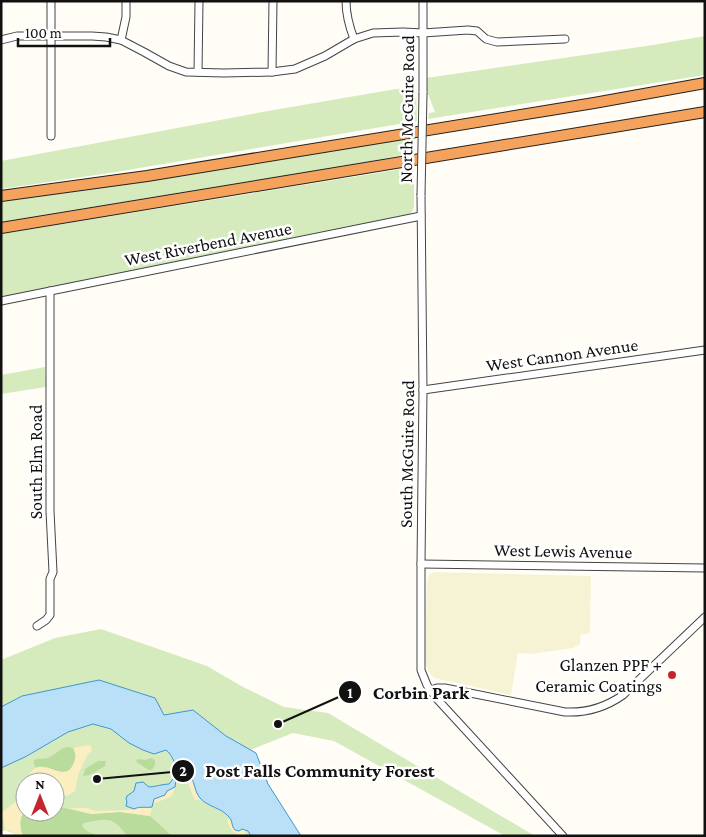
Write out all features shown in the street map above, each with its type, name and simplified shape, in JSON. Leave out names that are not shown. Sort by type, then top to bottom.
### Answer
[{"type":"highway","points":[[1,196],[147,176],[705,83]]},
{"type":"highway","points":[[1,228],[705,112]]},
{"type":"street","points":[[51,1],[51,136]]},
{"type":"street","points":[[121,40],[126,17],[126,1]]},
{"type":"street","points":[[198,72],[199,1]]},
{"type":"street","points":[[272,72],[273,1]]},
{"type":"street","points":[[346,1],[347,17],[354,39]]},
{"type":"street","name":"North McGuire Road","points":[[421,216],[423,1]]},
{"type":"street","points":[[1,40],[17,36],[92,36],[121,40],[169,66],[186,72],[224,73],[272,72],[295,69],[312,63],[354,39],[373,33],[473,30],[490,41],[504,43],[565,39]]},
{"type":"street","name":"West Riverbend Avenue","points":[[1,302],[421,216]]},
{"type":"street","name":"South McGuire Road","points":[[421,216],[423,390],[421,670],[430,691]]},
{"type":"street","name":"South Elm Road","points":[[37,626],[50,615],[50,579],[53,572],[50,511],[50,291]]},
{"type":"street","name":"West Cannon Avenue","points":[[423,390],[705,350]]},
{"type":"street","name":"West Lewis Avenue","points":[[421,564],[705,568]]},
{"type":"street","points":[[564,836],[430,691],[437,688],[445,688],[565,712],[594,709],[623,696],[705,617]]},
{"type":"shaded area","points":[[434,572],[591,576],[590,633],[581,635],[580,644],[573,648],[531,654],[518,653],[511,695],[434,678],[425,663],[427,580],[430,574]]},
{"type":"green space","points":[[705,36],[705,75],[428,119],[429,113],[435,112],[427,91],[426,78]]},
{"type":"green space","points":[[416,88],[417,121],[116,172],[1,189],[1,161],[268,111],[396,89]]},
{"type":"green space","points":[[415,136],[414,153],[1,222],[1,202],[80,191],[203,169]]},
{"type":"green space","points":[[414,167],[414,206],[409,215],[1,297],[1,234]]},
{"type":"green space","points":[[45,367],[46,387],[1,394],[1,375]]},
{"type":"green space","points":[[101,629],[207,666],[243,687],[284,707],[328,713],[535,836],[505,836],[334,741],[293,733],[250,750],[226,736],[164,715],[22,696],[1,707],[1,660],[55,638]]},
{"type":"green space","points":[[93,724],[111,729],[129,743],[143,750],[154,754],[166,750],[170,753],[178,768],[188,773],[201,800],[228,815],[242,829],[249,831],[251,836],[16,836],[5,830],[1,832],[1,768],[25,757],[68,732]]},
{"type":"green space","points":[[66,747],[73,748],[76,754],[71,769],[61,772],[45,767],[36,768],[34,760],[49,757]]},
{"type":"green space","points":[[151,758],[155,760],[152,770],[136,762],[137,759],[145,760]]},
{"type":"green space","points":[[98,761],[106,761],[105,766],[92,774],[83,776],[85,769]]},
{"type":"green space","points":[[65,808],[91,814],[120,812],[150,816],[172,836],[127,836],[122,829],[108,820],[84,823],[82,825],[87,831],[99,836],[22,836],[20,822],[65,822]]},
{"type":"sand","points":[[88,745],[91,746],[92,750],[78,775],[75,791],[65,796],[65,772],[63,772],[71,769],[74,763],[75,754],[73,748]]},
{"type":"sand","points":[[38,767],[63,772],[31,772]]},
{"type":"sand","points":[[183,772],[191,777],[196,793],[201,800],[195,800],[185,777],[182,775]]},
{"type":"sand","points":[[175,787],[172,796],[153,804],[154,799]]},
{"type":"sand","points":[[15,802],[15,822],[20,822],[22,836],[16,836],[9,830],[5,830],[1,813]]},
{"type":"sand","points":[[138,807],[152,807],[150,816],[120,812],[91,814],[68,808],[87,808],[96,811],[125,810]]},
{"type":"sand","points":[[230,817],[232,826],[246,830],[245,836],[235,833],[231,829],[227,820]]},
{"type":"water","points":[[99,680],[155,698],[164,715],[193,710],[226,736],[256,753],[268,784],[301,836],[251,836],[248,831],[242,829],[239,831],[235,830],[226,814],[200,798],[191,777],[179,769],[166,750],[154,754],[129,743],[111,729],[93,724],[68,732],[25,757],[1,768],[1,707],[22,696]]},
{"type":"water","points":[[173,779],[176,780],[175,787],[167,791],[165,795],[154,799],[152,807],[134,809],[126,806],[127,796],[134,791],[136,783],[143,782],[151,787],[169,784]]},
{"type":"place","name":"Glanzen PPF + Ceramic Coatings","points":[[672,675]]},
{"type":"place","name":"Corbin Park","points":[[278,724]]},
{"type":"place","name":"Post Falls Community Forest","points":[[97,779]]}]
